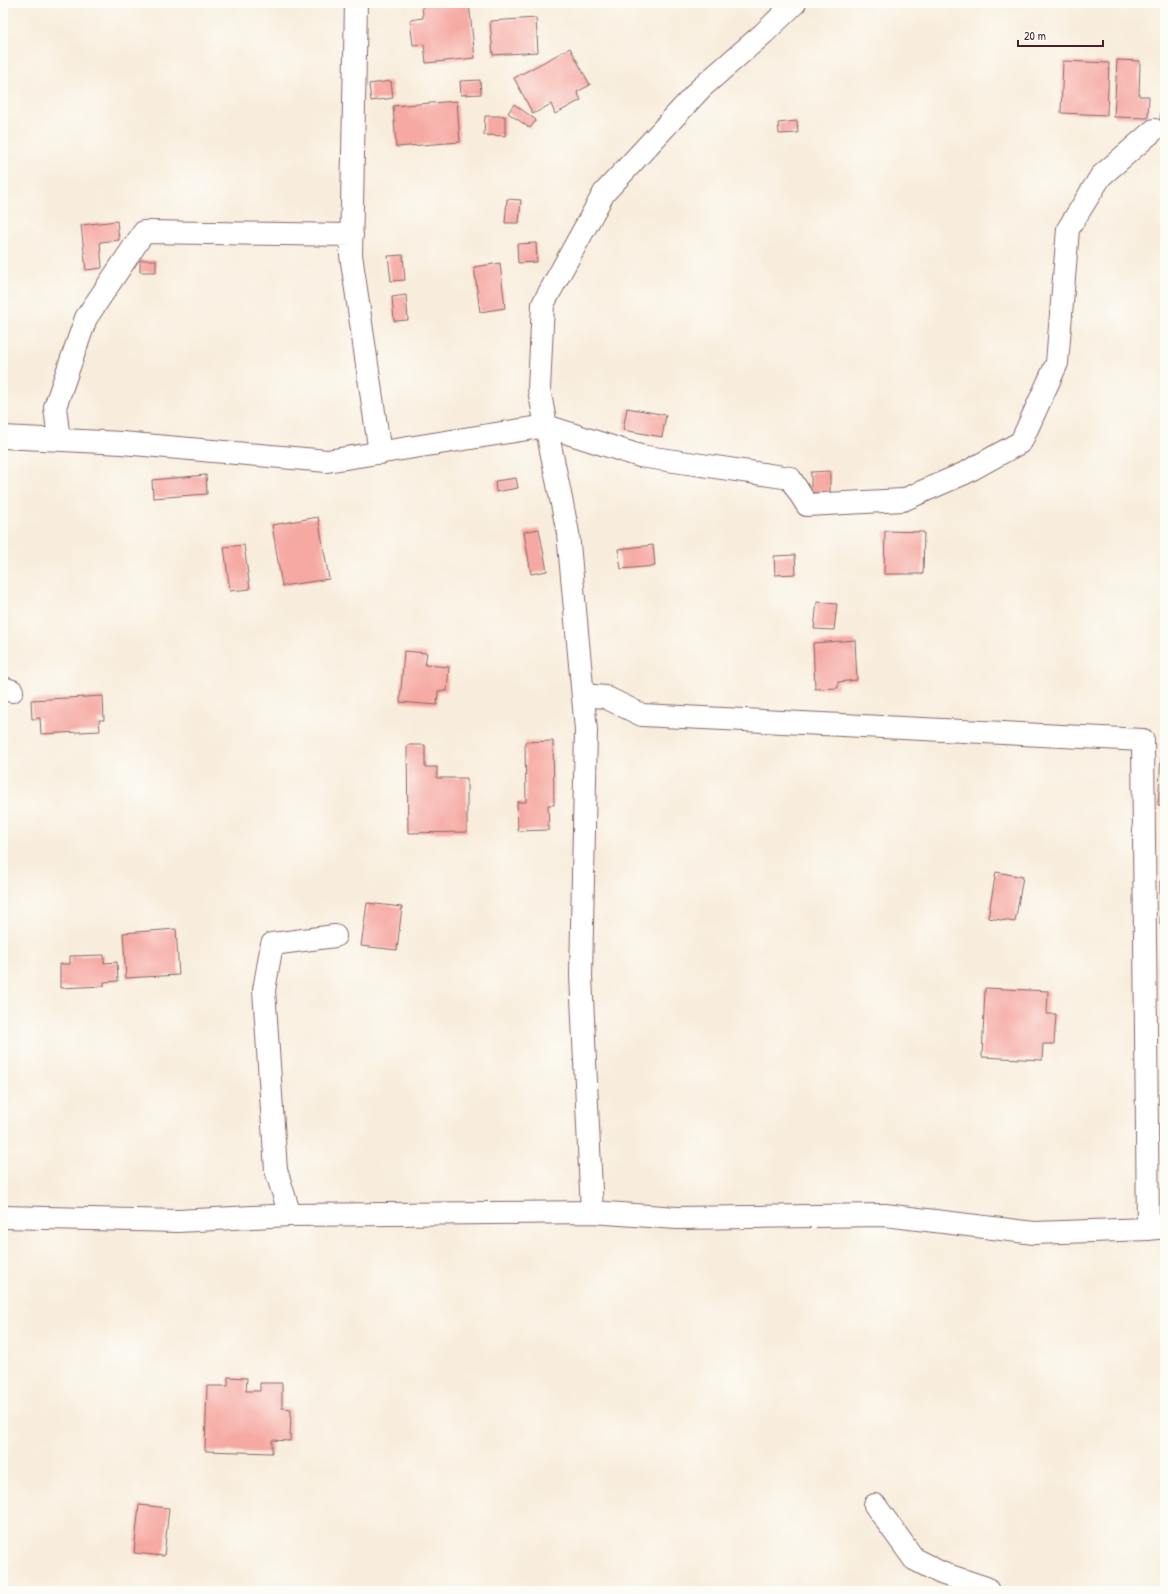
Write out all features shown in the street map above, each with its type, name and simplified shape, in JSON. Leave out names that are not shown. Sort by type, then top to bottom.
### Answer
[{"type":"street","points":[[356,3],[351,255],[380,453]]},
{"type":"street","points":[[592,1212],[582,976],[586,730],[568,533],[539,389],[543,304],[604,193],[701,88],[764,33],[795,3]]},
{"type":"street","points":[[3,437],[122,443],[327,461],[546,426],[640,456],[790,478],[806,505],[903,500],[965,473],[1021,442],[1057,363],[1068,229],[1101,176],[1154,130]]},
{"type":"street","points":[[59,440],[55,407],[86,318],[144,232],[352,235]]},
{"type":"street","points":[[3,1217],[178,1221],[290,1215],[592,1212],[677,1218],[886,1215],[1034,1233],[1156,1228],[1143,740],[642,715],[605,697],[583,696]]},
{"type":"street","points":[[290,1215],[276,1170],[264,990],[272,944],[335,936]]},
{"type":"street","points":[[875,1505],[914,1559],[941,1573],[986,1588],[988,1591]]},
{"type":"building","points":[[422,3],[469,3],[475,58],[426,63],[424,44],[413,45],[410,20],[423,18]]},
{"type":"building","points":[[536,18],[538,52],[493,55],[490,21]]},
{"type":"building","points":[[570,48],[590,85],[577,92],[581,100],[555,114],[551,104],[533,114],[514,78]]},
{"type":"building","points":[[1117,60],[1140,61],[1139,96],[1149,96],[1148,118],[1114,117]]},
{"type":"building","points":[[1063,61],[1109,63],[1107,115],[1061,113]]},
{"type":"building","points":[[480,80],[481,94],[461,95],[460,81]]},
{"type":"building","points":[[391,81],[393,98],[371,101],[369,84]]},
{"type":"building","points":[[457,101],[460,142],[396,147],[393,106]]},
{"type":"building","points":[[514,104],[536,120],[530,128],[508,113]]},
{"type":"building","points":[[1162,104],[1165,104],[1165,128],[1159,127]]},
{"type":"building","points":[[485,116],[505,116],[505,136],[484,135]]},
{"type":"building","points":[[797,121],[798,133],[779,134],[778,123]]},
{"type":"building","points":[[507,199],[521,200],[519,223],[505,223]]},
{"type":"building","points":[[117,221],[119,240],[100,242],[102,268],[86,270],[81,225]]},
{"type":"building","points":[[536,243],[537,262],[518,263],[517,244]]},
{"type":"building","points":[[403,255],[405,280],[391,281],[388,256]]},
{"type":"building","points":[[140,260],[156,260],[156,272],[140,272]]},
{"type":"building","points":[[500,263],[505,308],[480,312],[474,267]]},
{"type":"building","points":[[406,295],[408,320],[394,321],[392,297]]},
{"type":"building","points":[[627,408],[666,415],[662,437],[623,430]]},
{"type":"building","points":[[830,471],[830,493],[811,493],[811,472]]},
{"type":"building","points":[[206,475],[207,494],[153,498],[152,480]]},
{"type":"building","points":[[516,478],[518,488],[496,492],[495,481]]},
{"type":"building","points":[[318,517],[329,579],[282,586],[272,525]]},
{"type":"building","points":[[539,529],[547,571],[531,574],[524,532]]},
{"type":"building","points":[[885,531],[924,532],[923,574],[884,574]]},
{"type":"building","points":[[244,545],[250,589],[230,591],[224,547]]},
{"type":"building","points":[[653,545],[655,566],[621,569],[618,549]]},
{"type":"building","points":[[795,555],[796,574],[775,575],[774,556]]},
{"type":"building","points":[[817,602],[837,604],[834,630],[814,629]]},
{"type":"building","points":[[855,640],[857,680],[838,682],[838,688],[815,689],[813,643]]},
{"type":"building","points":[[404,651],[427,653],[425,665],[449,667],[447,691],[438,691],[437,705],[400,702]]},
{"type":"building","points":[[103,696],[104,720],[99,720],[100,731],[41,734],[40,718],[32,719],[31,700]]},
{"type":"building","points":[[553,741],[554,805],[548,805],[549,830],[518,831],[517,802],[526,802],[525,742]]},
{"type":"building","points":[[407,745],[425,745],[425,767],[437,767],[437,778],[467,778],[467,832],[408,833]]},
{"type":"building","points":[[1161,755],[1165,756],[1165,806],[1158,805]]},
{"type":"building","points":[[996,872],[1023,877],[1015,922],[988,918]]},
{"type":"building","points":[[1160,881],[1165,881],[1165,925],[1160,925]]},
{"type":"building","points":[[367,903],[402,907],[397,950],[361,946]]},
{"type":"building","points":[[176,929],[179,975],[126,978],[123,933]]},
{"type":"building","points":[[104,955],[104,963],[117,962],[118,981],[104,982],[104,986],[60,988],[60,964],[70,964],[70,956]]},
{"type":"building","points":[[985,988],[1048,991],[1047,1014],[1056,1014],[1054,1044],[1043,1044],[1042,1060],[982,1057]]},
{"type":"building","points":[[228,1377],[247,1378],[246,1391],[260,1391],[260,1383],[282,1383],[282,1408],[291,1409],[290,1441],[272,1440],[272,1453],[205,1451],[207,1386],[228,1386]]},
{"type":"building","points":[[139,1505],[169,1508],[164,1556],[134,1553]]}]
